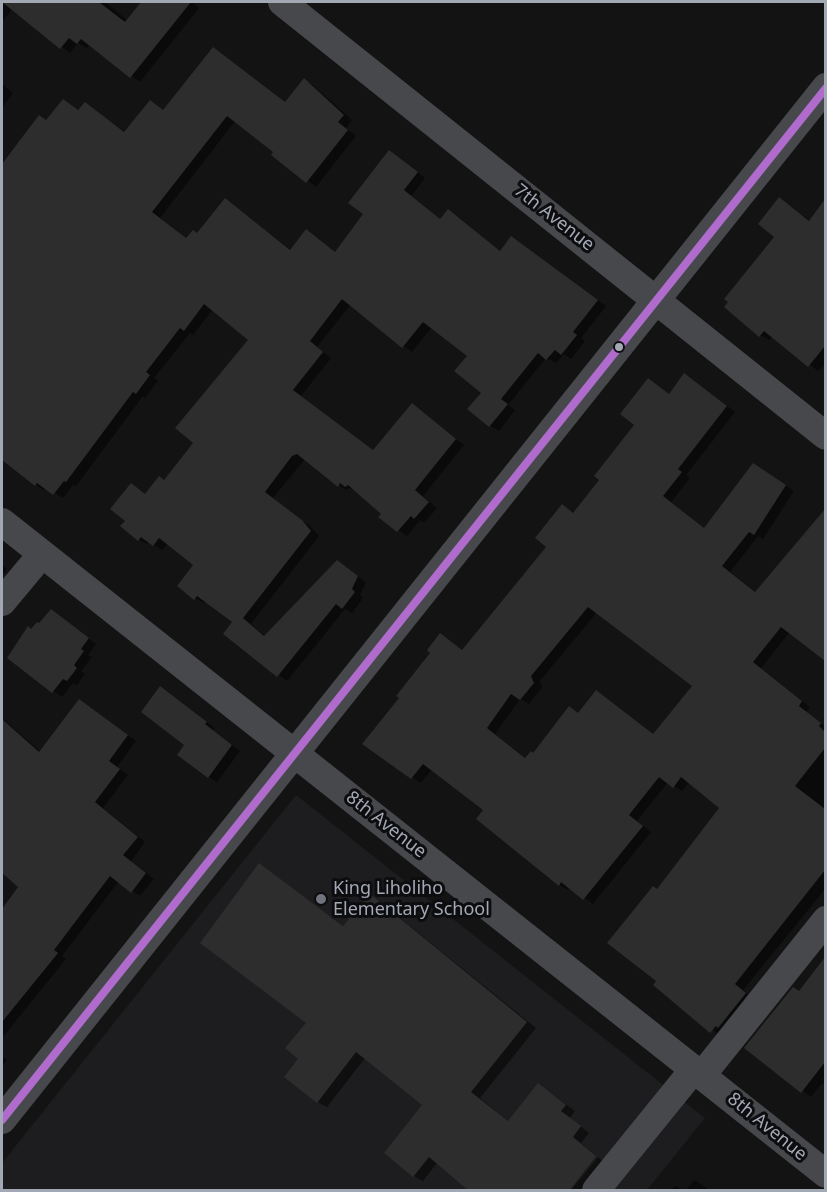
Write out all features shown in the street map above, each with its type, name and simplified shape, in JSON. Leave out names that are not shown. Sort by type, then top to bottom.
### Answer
[{"type":"street","name":"7th Avenue","points":[[282,2],[825,436]]},
{"type":"street","points":[[2,1120],[825,87]]},
{"type":"street","name":"8th Avenue","points":[[2,522],[825,1174]]},
{"type":"street","points":[[2,602],[42,554]]},
{"type":"street","points":[[596,1191],[825,920]]},
{"type":"shaded area","name":"King Liholiho Elementary School","points":[[296,795],[705,1118],[647,1190],[2,1190],[2,1163]]},
{"type":"building","points":[[2,2],[99,2],[125,22],[141,2],[191,2],[130,78],[81,39],[77,44],[69,38],[60,49]]},
{"type":"building","points":[[213,47],[285,102],[304,78],[344,115],[338,122],[348,130],[306,183],[271,155],[273,152],[227,116],[152,212],[186,238],[193,230],[197,233],[225,198],[290,250],[306,229],[335,252],[363,214],[348,203],[389,150],[418,172],[404,190],[440,219],[448,209],[500,251],[511,236],[598,300],[573,332],[577,335],[561,355],[555,350],[546,360],[538,353],[501,399],[508,404],[489,427],[467,409],[481,393],[454,371],[467,356],[423,322],[402,348],[342,299],[310,341],[323,352],[293,390],[373,450],[412,403],[456,439],[415,490],[429,502],[414,519],[411,516],[397,532],[378,517],[381,514],[348,485],[345,487],[340,483],[338,487],[297,454],[292,456],[265,492],[302,520],[311,531],[243,618],[264,636],[337,560],[358,576],[352,589],[355,592],[342,609],[336,604],[277,677],[223,634],[232,622],[197,596],[194,600],[177,586],[193,565],[159,538],[153,546],[141,537],[138,541],[120,526],[125,521],[110,509],[131,483],[145,494],[159,476],[164,480],[193,443],[175,428],[248,340],[204,304],[184,331],[180,328],[146,372],[150,375],[136,394],[133,392],[66,482],[64,481],[53,495],[37,483],[35,486],[2,460],[2,164],[39,115],[46,120],[63,99],[78,110],[85,102],[124,132],[150,100],[163,110]]},
{"type":"building","points":[[779,197],[809,221],[825,199],[825,346],[808,367],[764,331],[759,337],[724,307],[728,302],[724,299],[774,237],[758,224]]},
{"type":"building","points":[[684,373],[727,406],[678,469],[682,472],[663,496],[704,528],[753,463],[786,485],[754,535],[749,532],[722,566],[755,592],[825,509],[825,661],[781,627],[753,662],[802,701],[799,706],[821,723],[819,726],[825,732],[825,748],[795,786],[825,809],[825,870],[735,984],[746,993],[718,1028],[716,1026],[710,1033],[653,985],[656,981],[607,943],[653,886],[657,889],[719,808],[681,777],[673,788],[659,777],[629,815],[643,826],[583,900],[561,882],[559,886],[476,819],[483,810],[423,764],[411,779],[362,744],[399,698],[396,696],[430,653],[427,650],[440,633],[462,650],[546,547],[535,538],[562,504],[573,513],[599,480],[594,476],[634,425],[620,414],[648,378],[669,394]],"holes":[[[588,607],[692,686],[653,734],[596,690],[578,713],[569,706],[533,753],[531,751],[525,758],[487,728],[511,694],[520,700],[534,683],[531,676]]]},
{"type":"building","points":[[51,609],[89,638],[81,649],[84,651],[74,665],[77,668],[67,681],[63,679],[52,693],[7,658],[28,626],[31,629]]},
{"type":"building","points":[[160,686],[207,722],[205,724],[232,745],[208,778],[177,755],[184,745],[141,712]]},
{"type":"building","points":[[79,699],[128,735],[109,761],[120,769],[95,802],[138,837],[123,855],[146,873],[131,893],[110,876],[54,950],[58,953],[2,1022],[2,909],[18,887],[2,873],[2,719],[39,752]]},
{"type":"building","points":[[259,863],[343,926],[370,894],[527,1022],[471,1092],[508,1121],[538,1083],[566,1105],[561,1111],[581,1126],[573,1137],[596,1156],[569,1191],[469,1191],[429,1157],[413,1177],[384,1153],[422,1105],[356,1052],[317,1103],[284,1077],[298,1059],[285,1048],[306,1023],[200,943]]},
{"type":"building","points":[[825,957],[825,1062],[801,1093],[744,1048],[793,987],[799,991]]},
{"type":"transit line","points":[[2,1120],[826,88]]},
{"type":"place","name":"King Liholiho Elementary School","points":[[321,899]]}]
